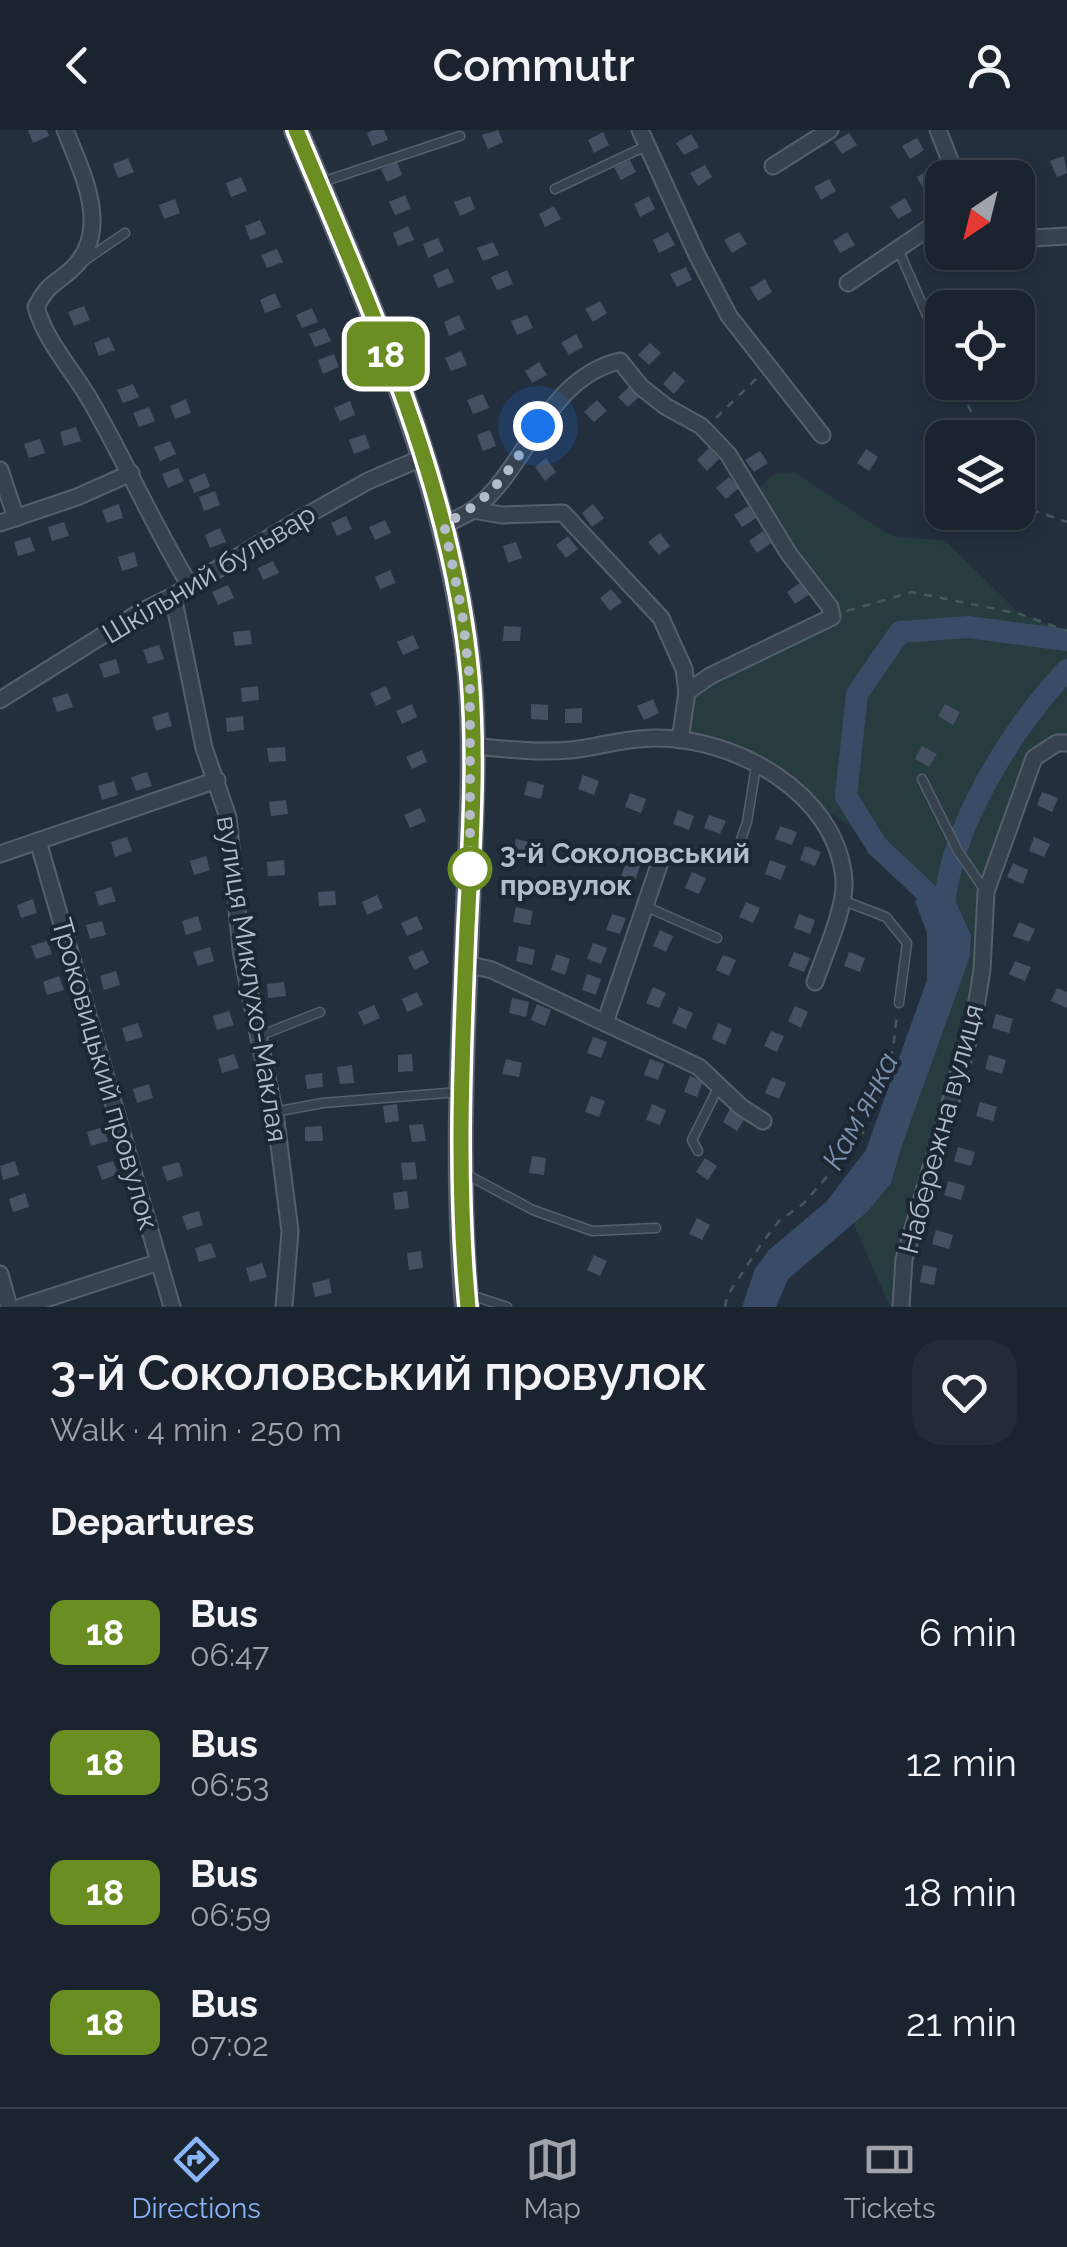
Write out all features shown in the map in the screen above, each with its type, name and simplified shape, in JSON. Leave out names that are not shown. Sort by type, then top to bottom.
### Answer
[{"type":"street","points":[[65,130],[93,213],[89,248],[72,269],[47,286],[36,307],[41,326],[88,396],[189,584]]},
{"type":"street","points":[[296,130],[424,457],[444,524],[468,656],[472,746],[462,1172],[467,1300]]},
{"type":"street","points":[[640,130],[729,316],[822,434]]},
{"type":"street","points":[[773,166],[830,130]]},
{"type":"street","points":[[938,130],[950,160]]},
{"type":"street","points":[[848,283],[925,230]]},
{"type":"street","points":[[1035,239],[1067,236]]},
{"type":"street","points":[[444,524],[473,510],[502,479],[549,409],[602,365],[620,361],[642,388],[704,430],[728,454],[789,554],[830,607],[832,617],[710,676],[687,692]]},
{"type":"street","name":"Шкільний бульвар","points":[[0,700],[140,612],[368,481],[424,457]]},
{"type":"street","points":[[0,470],[16,518]]},
{"type":"street","points":[[0,524],[132,473]]},
{"type":"street","points":[[473,510],[502,515],[563,513],[661,618],[684,669],[687,692],[680,740]]},
{"type":"street","name":"вулиця Миклухо-Маклая","points":[[173,596],[204,748],[228,816],[241,950],[274,1112],[290,1231],[284,1307]]},
{"type":"street","points":[[472,746],[568,750],[653,738],[680,740],[708,744],[779,776],[822,816],[844,880],[842,900],[815,982]]},
{"type":"street","name":"Набережна вулиця","points":[[901,1307],[904,1260],[973,1025],[982,970],[986,892],[1034,758],[1057,743],[1067,743]]},
{"type":"street","points":[[0,854],[217,780]]},
{"type":"street","name":"Троковицький провулок","points":[[38,841],[172,1307]]},
{"type":"street","points":[[605,1024],[659,864]]},
{"type":"street","points":[[466,964],[492,970],[699,1067],[763,1121]]},
{"type":"street","points":[[20,1307],[159,1262]]},
{"type":"street","points":[[0,1274],[9,1307]]},
{"type":"lane","points":[[318,183],[460,136]]},
{"type":"lane","points":[[555,190],[646,146]]},
{"type":"lane","points":[[72,269],[126,233]]},
{"type":"lane","points":[[898,248],[925,311]]},
{"type":"lane","points":[[734,860],[747,822],[756,766]]},
{"type":"lane","points":[[922,778],[958,851],[986,892]]},
{"type":"lane","points":[[842,900],[886,917],[907,942],[899,1004]]},
{"type":"lane","points":[[647,907],[718,938]]},
{"type":"lane","points":[[258,1036],[320,1012]]},
{"type":"lane","points":[[698,1151],[692,1140],[720,1086]]},
{"type":"lane","points":[[274,1112],[323,1103],[463,1092]]},
{"type":"lane","points":[[462,1172],[533,1210],[592,1232],[656,1228]]},
{"type":"lane","points":[[467,1300],[506,1307]]},
{"type":"path","points":[[704,430],[769,367]]},
{"type":"path","points":[[1035,511],[1067,522]]},
{"type":"path","points":[[832,617],[912,592],[1020,614],[1067,630]]},
{"type":"path","points":[[725,1307],[727,1296],[762,1243],[860,1140],[880,1094],[893,1048],[899,1004]]},
{"type":"green space","points":[[794,472],[896,537],[945,540],[1019,613],[1062,630],[1067,640],[1067,743],[1034,758],[986,891],[982,970],[904,1259],[901,1307],[890,1307],[845,1204],[909,1095],[943,917],[919,887],[879,849],[834,815],[823,816],[779,777],[680,740],[687,692],[832,617],[752,494],[774,474]]},
{"type":"water","points":[[946,881],[971,935],[970,956],[891,1183],[867,1212],[788,1279],[776,1307],[742,1307],[755,1269],[769,1250],[826,1202],[866,1150],[927,980],[927,933],[915,901]]},
{"type":"building","points":[[28,130],[47,130],[49,136],[33,143]]},
{"type":"building","points":[[384,130],[388,140],[372,146],[367,133]]},
{"type":"building","points":[[498,130],[503,142],[488,149],[482,135]]},
{"type":"building","points":[[603,132],[609,145],[594,153],[588,140]]},
{"type":"building","points":[[849,133],[857,145],[842,154],[834,142]]},
{"type":"building","points":[[691,134],[699,147],[684,155],[676,143]]},
{"type":"building","points":[[917,138],[924,150],[910,159],[902,146]]},
{"type":"building","points":[[1064,156],[1067,173],[1057,177],[1050,161]]},
{"type":"building","points":[[128,158],[134,172],[118,178],[113,164]]},
{"type":"building","points":[[630,160],[636,172],[621,180],[614,167]]},
{"type":"building","points":[[397,162],[402,175],[387,182],[381,169]]},
{"type":"building","points":[[705,165],[712,177],[698,186],[690,173]]},
{"type":"building","points":[[925,172],[924,190],[917,177]]},
{"type":"building","points":[[241,177],[247,191],[231,197],[226,183]]},
{"type":"building","points":[[829,179],[836,191],[821,200],[814,187]]},
{"type":"building","points":[[405,195],[411,209],[395,215],[389,202]]},
{"type":"building","points":[[470,196],[475,209],[460,216],[454,202]]},
{"type":"building","points":[[649,196],[655,209],[640,217],[634,204]]},
{"type":"building","points":[[905,198],[912,211],[898,219],[890,207]]},
{"type":"building","points":[[175,199],[180,213],[164,219],[159,205]]},
{"type":"building","points":[[554,206],[561,219],[545,227],[539,214]]},
{"type":"building","points":[[260,220],[266,234],[250,240],[245,226]]},
{"type":"building","points":[[408,226],[414,240],[398,246],[393,233]]},
{"type":"building","points":[[668,232],[675,245],[659,253],[653,240]]},
{"type":"building","points":[[739,232],[747,244],[732,253],[724,240]]},
{"type":"building","points":[[847,232],[855,245],[840,253],[833,241]]},
{"type":"building","points":[[438,238],[444,251],[428,258],[423,244]]},
{"type":"building","points":[[493,242],[499,255],[483,261],[477,248]]},
{"type":"building","points":[[277,249],[283,262],[267,268],[261,255]]},
{"type":"building","points":[[686,267],[692,280],[677,287],[670,274]]},
{"type":"building","points":[[448,268],[454,282],[438,288],[433,275]]},
{"type":"building","points":[[507,270],[513,284],[497,290],[491,277]]},
{"type":"building","points":[[765,279],[772,292],[758,301],[750,288]]},
{"type":"building","points":[[275,293],[281,307],[265,313],[260,300]]},
{"type":"building","points":[[600,301],[607,313],[593,322],[585,309]]},
{"type":"building","points":[[84,306],[90,320],[74,326],[68,312]]},
{"type":"building","points":[[312,308],[318,322],[302,328],[296,315]]},
{"type":"building","points":[[459,315],[465,329],[449,336],[444,322]]},
{"type":"building","points":[[527,315],[533,328],[517,335],[511,321]]},
{"type":"building","points":[[325,328],[331,341],[315,347],[309,334]]},
{"type":"building","points":[[576,334],[583,347],[569,355],[561,343]]},
{"type":"building","points":[[109,337],[115,350],[99,356],[94,343]]},
{"type":"building","points":[[650,343],[661,353],[649,365],[638,355]]},
{"type":"building","points":[[461,351],[467,365],[451,371],[445,358]]},
{"type":"building","points":[[334,354],[339,367],[323,374],[318,360]]},
{"type":"building","points":[[539,362],[547,375],[532,383],[525,371]]},
{"type":"building","points":[[674,371],[685,381],[674,394],[663,384]]},
{"type":"building","points":[[133,384],[139,397],[123,403],[117,390]]},
{"type":"building","points":[[631,385],[640,396],[628,407],[618,397]]},
{"type":"building","points":[[483,394],[489,408],[473,414],[467,400]]},
{"type":"building","points":[[186,399],[191,413],[175,419],[170,406]]},
{"type":"building","points":[[597,400],[607,411],[594,422],[584,412]]},
{"type":"building","points":[[350,401],[355,415],[340,421],[334,408]]},
{"type":"building","points":[[149,407],[155,421],[139,427],[133,413]]},
{"type":"building","points":[[76,427],[81,441],[64,446],[60,432]]},
{"type":"building","points":[[490,430],[496,446],[483,451],[477,435]]},
{"type":"building","points":[[365,434],[370,448],[354,454],[349,440]]},
{"type":"building","points":[[40,439],[45,453],[29,458],[24,444]]},
{"type":"building","points":[[170,441],[176,454],[160,461],[154,447]]},
{"type":"building","points":[[709,448],[719,459],[707,471],[697,460]]},
{"type":"building","points":[[866,449],[878,457],[869,471],[857,463]]},
{"type":"building","points":[[760,451],[768,463],[754,472],[745,460]]},
{"type":"building","points":[[546,458],[556,472],[545,481],[535,467]]},
{"type":"building","points":[[178,468],[184,481],[168,488],[162,474]]},
{"type":"building","points":[[205,473],[210,487],[194,493],[189,480]]},
{"type":"building","points":[[729,477],[739,488],[726,499],[716,488]]},
{"type":"building","points":[[215,491],[220,505],[204,511],[199,497]]},
{"type":"building","points":[[119,504],[123,518],[107,523],[102,510]]},
{"type":"building","points":[[593,504],[604,518],[592,527],[582,513]]},
{"type":"building","points":[[748,506],[756,518],[742,527],[734,515]]},
{"type":"building","points":[[346,516],[352,529],[337,536],[331,523]]},
{"type":"building","points":[[385,520],[391,533],[375,540],[369,527]]},
{"type":"building","points":[[64,522],[69,536],[52,541],[48,527]]},
{"type":"building","points":[[220,528],[226,542],[210,548],[205,535]]},
{"type":"building","points":[[763,531],[771,543],[757,553],[749,541]]},
{"type":"building","points":[[660,533],[670,546],[659,555],[648,542]]},
{"type":"building","points":[[568,536],[578,549],[566,558],[556,545]]},
{"type":"building","points":[[30,537],[35,551],[18,556],[14,542]]},
{"type":"building","points":[[516,542],[522,558],[508,563],[503,546]]},
{"type":"building","points":[[134,552],[138,566],[122,571],[118,557]]},
{"type":"building","points":[[273,561],[279,573],[263,580],[258,568]]},
{"type":"building","points":[[390,570],[396,583],[380,589],[375,577]]},
{"type":"building","points":[[801,582],[810,594],[795,604],[787,592]]},
{"type":"building","points":[[228,585],[234,598],[218,605],[212,592]]},
{"type":"building","points":[[611,589],[622,602],[610,611],[600,598]]},
{"type":"building","points":[[504,626],[521,627],[520,641],[503,641]]},
{"type":"building","points":[[250,630],[252,644],[235,646],[233,632]]},
{"type":"building","points":[[413,635],[419,648],[403,655],[397,642]]},
{"type":"building","points":[[159,645],[164,659],[148,664],[143,650]]},
{"type":"building","points":[[116,659],[120,673],[104,678],[99,664]]},
{"type":"building","points":[[258,686],[259,700],[242,702],[241,688]]},
{"type":"building","points":[[386,686],[391,699],[376,706],[370,693]]},
{"type":"building","points":[[68,693],[73,707],[57,712],[52,698]]},
{"type":"building","points":[[653,699],[659,713],[644,720],[637,706]]},
{"type":"building","points":[[412,704],[417,717],[402,724],[396,711]]},
{"type":"building","points":[[531,704],[548,705],[548,720],[531,719]]},
{"type":"building","points":[[945,704],[960,712],[953,725],[938,716]]},
{"type":"building","points":[[582,708],[582,723],[565,723],[565,709]]},
{"type":"building","points":[[168,712],[172,726],[156,731],[152,717]]},
{"type":"building","points":[[243,716],[244,730],[227,732],[226,718]]},
{"type":"building","points":[[922,746],[937,754],[929,767],[915,759]]},
{"type":"building","points":[[285,747],[286,761],[269,762],[267,748]]},
{"type":"building","points":[[422,750],[427,762],[412,769],[406,757]]},
{"type":"building","points":[[147,772],[152,786],[136,791],[131,777]]},
{"type":"building","points":[[583,775],[599,781],[594,795],[578,789]]},
{"type":"building","points":[[114,781],[118,795],[102,800],[98,786]]},
{"type":"building","points":[[528,781],[544,785],[541,799],[524,795]]},
{"type":"building","points":[[1042,792],[1058,798],[1052,812],[1037,805]]},
{"type":"building","points":[[630,793],[646,799],[641,813],[625,807]]},
{"type":"building","points":[[286,800],[288,814],[271,816],[269,802]]},
{"type":"building","points":[[420,808],[426,821],[410,828],[404,815]]},
{"type":"building","points":[[678,810],[694,816],[689,830],[673,824]]},
{"type":"building","points":[[709,815],[726,821],[720,834],[704,828]]},
{"type":"building","points":[[780,826],[797,832],[792,845],[775,839]]},
{"type":"building","points":[[127,837],[132,851],[115,857],[111,842]]},
{"type":"building","points":[[1034,837],[1050,844],[1044,857],[1029,851]]},
{"type":"building","points":[[516,839],[533,843],[530,857],[513,854]]},
{"type":"building","points":[[805,846],[821,852],[815,866],[800,860]]},
{"type":"building","points":[[206,856],[210,870],[194,875],[190,861]]},
{"type":"building","points":[[284,860],[285,875],[268,876],[267,862]]},
{"type":"building","points":[[627,860],[640,865],[635,881],[621,876]]},
{"type":"building","points":[[770,860],[786,866],[781,880],[765,874]]},
{"type":"building","points":[[1013,863],[1028,870],[1023,884],[1007,877]]},
{"type":"building","points":[[692,872],[706,878],[699,894],[685,888]]},
{"type":"building","points":[[111,887],[116,901],[99,906],[95,892]]},
{"type":"building","points":[[335,891],[336,905],[319,906],[318,892]]},
{"type":"building","points":[[377,895],[383,908],[367,915],[362,902]]},
{"type":"building","points":[[33,899],[37,913],[21,918],[17,905]]},
{"type":"building","points":[[746,902],[760,908],[753,923],[739,917]]},
{"type":"building","points":[[516,907],[533,911],[530,925],[513,922]]},
{"type":"building","points":[[612,914],[626,918],[620,934],[606,930]]},
{"type":"building","points":[[799,914],[815,920],[810,934],[794,928]]},
{"type":"building","points":[[198,916],[202,930],[186,935],[182,921]]},
{"type":"building","points":[[417,916],[423,929],[407,936],[401,923]]},
{"type":"building","points":[[102,921],[106,935],[90,939],[86,925]]},
{"type":"building","points":[[1019,922],[1035,929],[1029,942],[1013,936]]},
{"type":"building","points":[[660,930],[673,936],[666,952],[653,946]]},
{"type":"building","points":[[47,941],[52,954],[36,959],[31,946]]},
{"type":"building","points":[[593,943],[607,948],[601,964],[587,959]]},
{"type":"building","points":[[519,946],[535,950],[532,965],[516,961]]},
{"type":"building","points":[[210,947],[214,961],[198,966],[193,952]]},
{"type":"building","points":[[423,950],[429,963],[414,970],[408,957]]},
{"type":"building","points":[[794,952],[810,958],[804,972],[788,966]]},
{"type":"building","points":[[849,952],[865,958],[860,972],[844,966]]},
{"type":"building","points":[[556,954],[570,959],[565,975],[551,970]]},
{"type":"building","points":[[723,955],[736,960],[729,976],[716,970]]},
{"type":"building","points":[[1015,961],[1031,967],[1025,981],[1009,974]]},
{"type":"building","points":[[116,971],[120,985],[104,990],[100,976]]},
{"type":"building","points":[[587,974],[601,979],[596,995],[582,990]]},
{"type":"building","points":[[59,976],[64,990],[47,995],[43,982]]},
{"type":"building","points":[[284,982],[286,996],[268,998],[267,984]]},
{"type":"building","points":[[653,987],[666,993],[659,1008],[646,1003]]},
{"type":"building","points":[[1057,988],[1067,992],[1067,1008],[1051,1001]]},
{"type":"building","points":[[417,992],[423,1005],[407,1012],[402,999]]},
{"type":"building","points":[[512,998],[529,1002],[526,1017],[509,1013]]},
{"type":"building","points":[[537,1004],[551,1010],[545,1026],[531,1020]]},
{"type":"building","points":[[374,1005],[380,1018],[364,1025],[358,1012]]},
{"type":"building","points":[[795,1006],[808,1012],[801,1028],[788,1021]]},
{"type":"building","points":[[679,1007],[693,1013],[686,1029],[672,1023]]},
{"type":"building","points":[[229,1011],[234,1025],[217,1030],[213,1016]]},
{"type":"building","points":[[996,1014],[1013,1019],[1009,1033],[992,1028]]},
{"type":"building","points":[[138,1023],[143,1037],[126,1042],[122,1028]]},
{"type":"building","points":[[718,1023],[732,1029],[725,1045],[712,1039]]},
{"type":"building","points":[[771,1031],[784,1036],[777,1052],[764,1046]]},
{"type":"building","points":[[593,1037],[607,1042],[601,1058],[587,1053]]},
{"type":"building","points":[[234,1054],[239,1068],[222,1073],[218,1059]]},
{"type":"building","points":[[412,1054],[413,1071],[398,1072],[398,1055]]},
{"type":"building","points":[[989,1055],[1006,1060],[1002,1074],[985,1069]]},
{"type":"building","points":[[506,1059],[522,1063],[519,1077],[502,1074]]},
{"type":"building","points":[[650,1059],[664,1064],[658,1080],[644,1075]]},
{"type":"building","points":[[352,1065],[354,1083],[340,1084],[337,1067]]},
{"type":"building","points":[[322,1073],[323,1087],[307,1089],[305,1075]]},
{"type":"building","points":[[690,1076],[703,1081],[697,1097],[684,1092]]},
{"type":"building","points":[[772,1077],[786,1083],[779,1099],[765,1093]]},
{"type":"building","points":[[149,1084],[153,1098],[137,1103],[133,1089]]},
{"type":"building","points":[[591,1096],[605,1101],[599,1117],[585,1112]]},
{"type":"building","points":[[980,1102],[997,1107],[993,1121],[976,1116]]},
{"type":"building","points":[[397,1104],[399,1121],[385,1123],[383,1106]]},
{"type":"building","points":[[652,1104],[666,1110],[660,1125],[646,1120]]},
{"type":"building","points":[[730,1109],[745,1118],[737,1131],[723,1122]]},
{"type":"building","points":[[423,1124],[426,1141],[412,1142],[409,1125]]},
{"type":"building","points":[[322,1126],[323,1141],[305,1141],[305,1127]]},
{"type":"building","points":[[103,1127],[108,1141],[91,1146],[87,1132]]},
{"type":"building","points":[[958,1147],[975,1152],[971,1166],[954,1161]]},
{"type":"building","points":[[532,1156],[546,1158],[544,1175],[529,1173]]},
{"type":"building","points":[[705,1158],[717,1166],[708,1180],[696,1172]]},
{"type":"building","points":[[15,1161],[19,1175],[3,1180],[0,1166]]},
{"type":"building","points":[[113,1161],[118,1174],[102,1180],[97,1166]]},
{"type":"building","points":[[179,1162],[183,1176],[167,1181],[162,1167]]},
{"type":"building","points":[[415,1162],[417,1179],[403,1180],[401,1163]]},
{"type":"building","points":[[948,1181],[965,1186],[961,1200],[944,1195]]},
{"type":"building","points":[[407,1191],[409,1208],[395,1210],[393,1193]]},
{"type":"building","points":[[25,1193],[29,1207],[13,1212],[9,1199]]},
{"type":"building","points":[[199,1211],[203,1225],[187,1230],[182,1216]]},
{"type":"building","points":[[697,1218],[710,1225],[702,1240],[689,1234]]},
{"type":"building","points":[[936,1230],[953,1235],[949,1249],[932,1244]]},
{"type":"building","points":[[211,1243],[216,1257],[199,1262],[195,1248]]},
{"type":"building","points":[[421,1251],[423,1268],[409,1270],[407,1253]]},
{"type":"building","points":[[594,1255],[607,1261],[600,1276],[587,1270]]},
{"type":"building","points":[[262,1263],[267,1277],[250,1282],[246,1268]]},
{"type":"building","points":[[923,1265],[937,1268],[934,1285],[920,1282]]},
{"type":"building","points":[[329,1279],[332,1293],[315,1297],[312,1283]]},
{"type":"waterway","name":"Кам'янка","points":[[942,914],[925,891],[877,846],[846,796],[857,694],[900,632],[968,627],[1067,640]]},
{"type":"waterway","name":"Кам'янка","points":[[944,908],[958,845],[987,780],[1025,720],[1067,670]]},
{"type":"bus line","name":"18","points":[[296,130],[424,457],[444,524],[462,612],[472,720],[462,1148],[468,1307]]},
{"type":"place","name":"3-й Соколовський провулок","points":[[470,869]]},
{"type":"route","points":[[470,869],[470,681],[462,612],[444,524],[473,510],[502,479],[538,426]]}]
